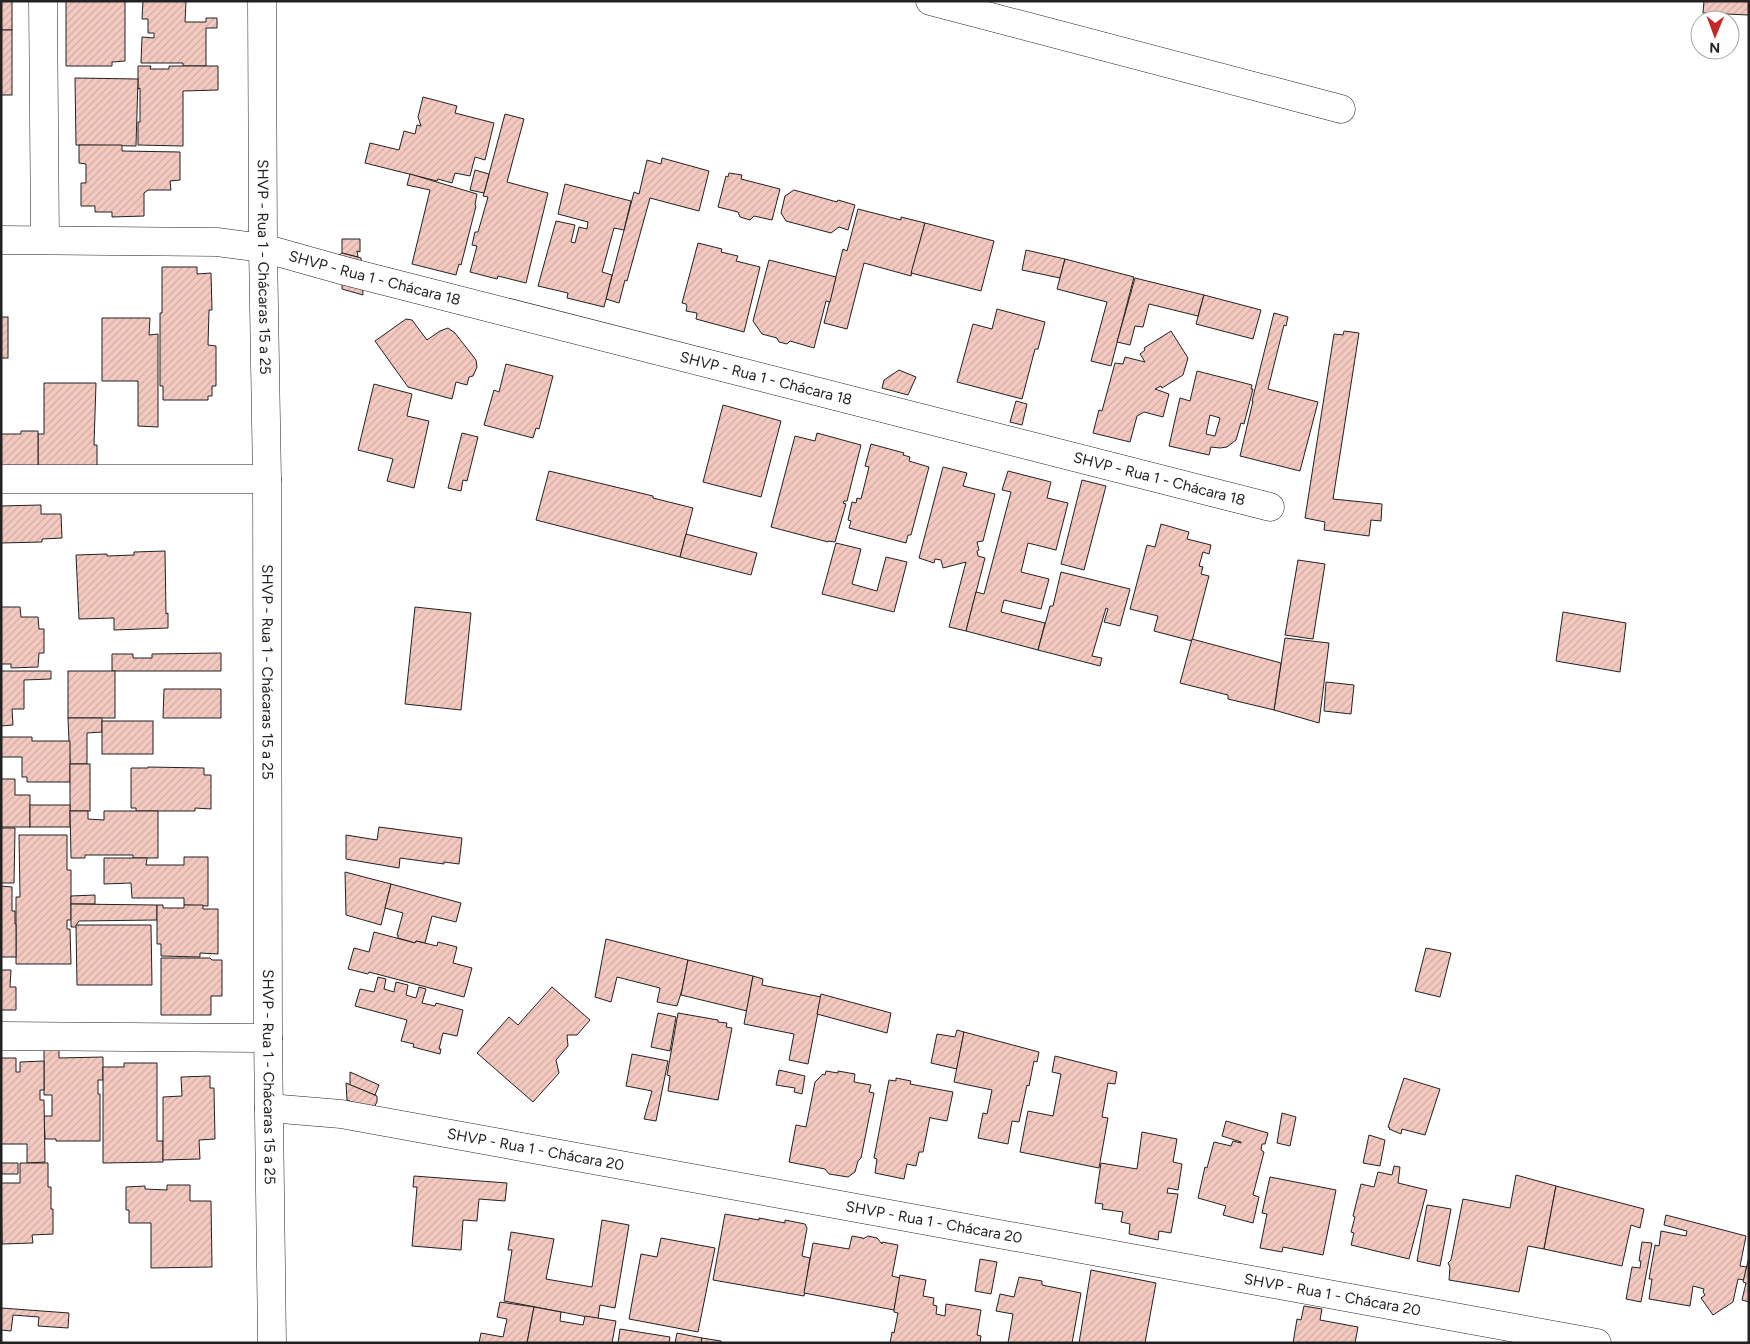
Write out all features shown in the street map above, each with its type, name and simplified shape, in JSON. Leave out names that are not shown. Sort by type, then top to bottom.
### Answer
[{"type":"street","points":[[42,1],[45,240]]},
{"type":"street","name":"SHVP - Rua 1 - Chácaras 15 a 25","points":[[262,1],[263,248],[267,480],[268,1038],[272,1343]]},
{"type":"street","points":[[930,1],[1341,109]]},
{"type":"street","name":"SHVP - Rua 1 - Chácara 18","points":[[1,240],[217,242],[263,248],[345,271],[1270,507]]},
{"type":"street","points":[[1,479],[267,480]]},
{"type":"street","points":[[1,1036],[268,1038]]},
{"type":"street","name":"SHVP - Rua 1 - Chácara 20","points":[[269,1108],[341,1114],[1597,1343]]},
{"type":"building","points":[[1,1],[12,1],[12,30],[1,30]]},
{"type":"building","points":[[66,1],[125,1],[125,61],[112,62],[112,66],[66,66]]},
{"type":"building","points":[[143,1],[186,1],[185,22],[206,22],[206,18],[217,18],[217,28],[206,28],[206,66],[183,66],[183,63],[141,63],[142,37],[154,38],[154,33],[148,33],[148,19],[142,19]]},
{"type":"building","points":[[1704,1],[1749,1],[1749,15],[1740,15],[1740,10],[1703,10]]},
{"type":"building","points":[[1,30],[12,30],[12,95],[1,95]]},
{"type":"building","points":[[138,66],[151,66],[150,69],[169,69],[169,66],[218,66],[218,90],[183,91],[183,146],[138,145],[140,88],[138,89]]},
{"type":"building","points":[[75,78],[138,79],[136,146],[76,145]]},
{"type":"building","points":[[423,97],[457,106],[455,113],[494,123],[485,160],[475,157],[470,176],[455,173],[452,183],[365,163],[370,143],[399,150],[404,131],[415,134],[417,125],[421,126],[418,117]]},
{"type":"building","points":[[505,114],[524,119],[507,182],[548,193],[526,283],[498,276],[497,279],[470,272],[477,246],[472,245],[475,232],[478,232],[488,197],[483,196]]},
{"type":"building","points":[[79,145],[122,145],[122,151],[180,152],[180,180],[170,181],[171,190],[148,190],[144,193],[144,216],[112,217],[112,212],[95,212],[95,206],[81,206],[81,183],[86,183],[86,164],[79,163]]},
{"type":"building","points":[[662,158],[709,171],[699,211],[650,198],[619,303],[606,299],[634,192],[639,194],[647,160],[661,164]]},
{"type":"building","points":[[475,170],[489,174],[484,193],[470,190]]},
{"type":"building","points":[[729,173],[742,175],[741,179],[780,189],[772,220],[754,216],[750,220],[740,217],[738,212],[718,207],[726,176],[728,177]]},
{"type":"building","points":[[410,174],[477,194],[476,206],[461,265],[459,264],[456,275],[412,264],[430,190],[407,185]]},
{"type":"building","points":[[565,184],[631,201],[624,230],[614,228],[602,272],[612,275],[604,307],[567,298],[568,293],[538,286],[556,221],[575,225],[571,242],[575,243],[579,227],[587,229],[588,222],[558,214]]},
{"type":"building","points":[[794,190],[855,205],[848,230],[839,227],[831,233],[786,221],[781,213],[785,196]]},
{"type":"building","points":[[858,209],[901,220],[901,217],[925,223],[911,276],[864,263],[847,329],[824,323],[843,249],[847,251]]},
{"type":"building","points":[[925,223],[994,241],[981,291],[911,273]]},
{"type":"building","points":[[342,239],[360,239],[360,252],[357,251],[358,257],[342,253]]},
{"type":"building","points":[[698,243],[722,249],[721,252],[738,256],[736,261],[760,267],[744,332],[696,319],[697,313],[686,311],[686,304],[682,303]]},
{"type":"building","points":[[1026,250],[1065,259],[1060,278],[1022,270]]},
{"type":"building","points":[[342,253],[361,258],[363,295],[342,289],[342,265],[339,255]]},
{"type":"building","points":[[1065,259],[1134,277],[1111,366],[1091,361],[1107,302],[1057,289]]},
{"type":"building","points":[[769,260],[836,277],[830,302],[826,301],[814,348],[790,341],[787,344],[779,342],[777,338],[762,334],[753,321]]},
{"type":"building","points":[[162,267],[197,267],[197,274],[211,273],[212,310],[209,310],[208,345],[216,346],[216,386],[212,386],[212,396],[208,396],[208,400],[163,400],[163,386],[160,386]]},
{"type":"building","points":[[1135,278],[1204,295],[1198,316],[1149,304],[1143,327],[1135,326],[1130,345],[1117,342]]},
{"type":"building","points":[[1204,295],[1261,310],[1253,339],[1196,324]]},
{"type":"building","points":[[997,309],[1045,322],[1038,349],[1035,349],[1022,399],[957,382],[973,324],[992,329]]},
{"type":"building","points":[[1274,313],[1288,317],[1286,326],[1284,325],[1268,389],[1318,402],[1300,471],[1240,456]]},
{"type":"building","points":[[1,317],[8,317],[8,358],[1,358]]},
{"type":"building","points":[[102,318],[150,318],[149,335],[158,334],[158,427],[138,426],[138,381],[102,381]]},
{"type":"building","points":[[406,319],[412,320],[427,340],[448,328],[455,333],[476,360],[477,367],[473,376],[469,377],[467,385],[456,382],[452,399],[408,387],[375,341]]},
{"type":"building","points":[[1171,331],[1188,358],[1183,375],[1162,388],[1161,386],[1155,389],[1169,394],[1163,417],[1144,412],[1137,416],[1130,442],[1093,433],[1099,410],[1102,411],[1115,363],[1123,364],[1125,357],[1145,362],[1140,354],[1145,350],[1144,348]]},
{"type":"building","points":[[1344,331],[1359,333],[1333,499],[1382,504],[1381,521],[1371,520],[1369,536],[1324,530],[1325,522],[1305,518],[1334,334],[1343,335]]},
{"type":"building","points":[[506,364],[553,376],[539,429],[536,428],[533,438],[484,425],[494,390],[499,392]]},
{"type":"building","points":[[899,370],[916,377],[908,395],[882,388],[884,380]]},
{"type":"building","points":[[1197,371],[1252,385],[1251,389],[1253,389],[1244,424],[1241,423],[1236,440],[1227,447],[1211,447],[1209,455],[1169,446],[1180,398],[1190,401]],"holes":[[[1210,415],[1220,418],[1215,436],[1206,434]]]},
{"type":"building","points":[[44,383],[96,383],[94,445],[97,445],[97,467],[38,468],[38,434],[44,434]]},
{"type":"building","points":[[374,384],[412,394],[407,416],[429,421],[414,488],[387,481],[393,459],[358,450]]},
{"type":"building","points":[[1016,401],[1027,404],[1022,425],[1010,422]]},
{"type":"building","points":[[723,405],[781,421],[761,497],[703,482]]},
{"type":"building","points":[[21,431],[38,431],[38,468],[1,468],[1,434],[21,434]]},
{"type":"building","points":[[462,433],[478,437],[467,481],[463,480],[461,491],[448,488]]},
{"type":"building","points":[[817,433],[861,445],[847,501],[843,503],[846,504],[835,542],[828,542],[771,527],[795,436],[815,441]]},
{"type":"building","points":[[871,444],[904,453],[903,455],[910,457],[909,461],[929,467],[911,535],[908,535],[906,543],[849,528],[851,521],[848,520],[852,502],[856,503],[857,498],[861,499],[869,467],[865,466]]},
{"type":"building","points":[[943,467],[967,473],[963,486],[995,494],[983,541],[977,542],[978,556],[985,558],[966,631],[949,627],[966,562],[943,568],[941,560],[935,559],[934,563],[919,558]]},
{"type":"building","points":[[549,471],[653,496],[653,498],[693,508],[680,557],[536,520]]},
{"type":"building","points":[[1008,471],[1051,482],[1047,498],[1068,503],[1056,550],[1028,543],[1021,572],[1049,579],[1041,609],[1004,600],[1001,612],[1045,623],[1038,650],[966,631],[976,592],[984,594],[1011,492],[1002,490]]},
{"type":"building","points":[[1082,480],[1106,486],[1084,570],[1061,564]]},
{"type":"building","points":[[41,505],[41,514],[61,514],[62,538],[42,539],[42,542],[1,543],[1,506]]},
{"type":"building","points":[[1161,524],[1189,532],[1187,539],[1211,545],[1209,554],[1203,552],[1199,566],[1203,567],[1201,574],[1209,576],[1192,641],[1154,631],[1158,616],[1130,609],[1147,545],[1155,547]]},
{"type":"building","points":[[686,534],[757,553],[751,575],[680,557]]},
{"type":"building","points":[[836,543],[861,549],[852,584],[877,591],[886,557],[907,562],[894,612],[822,594]]},
{"type":"building","points":[[165,551],[168,628],[114,630],[114,618],[79,619],[76,555],[134,555],[134,552]]},
{"type":"building","points":[[1298,560],[1325,564],[1313,639],[1285,635]]},
{"type":"building","points":[[1061,572],[1130,589],[1120,626],[1104,622],[1108,609],[1106,608],[1092,656],[1102,658],[1100,666],[1038,650],[1050,606],[1053,606]]},
{"type":"building","points":[[1,607],[20,607],[21,617],[38,617],[39,629],[44,629],[44,653],[39,653],[38,667],[11,668],[11,664],[1,664]]},
{"type":"building","points":[[415,607],[471,613],[461,710],[405,704]]},
{"type":"building","points":[[1563,612],[1626,623],[1620,672],[1556,661]]},
{"type":"building","points":[[1285,638],[1329,643],[1319,723],[1274,710]]},
{"type":"building","points":[[1192,639],[1281,663],[1274,710],[1228,699],[1228,695],[1180,683]]},
{"type":"building","points":[[221,653],[221,671],[112,671],[112,654],[133,654],[133,658],[152,658],[152,654]]},
{"type":"building","points":[[1,671],[51,671],[51,679],[24,680],[24,709],[12,709],[13,725],[1,726]]},
{"type":"building","points":[[68,671],[115,671],[115,718],[68,718]]},
{"type":"building","points":[[1326,682],[1354,685],[1351,714],[1324,711]]},
{"type":"building","points":[[164,689],[221,689],[221,718],[163,718]]},
{"type":"building","points":[[68,718],[102,718],[102,732],[87,733],[87,764],[70,764]]},
{"type":"building","points":[[102,721],[153,721],[153,754],[102,754]]},
{"type":"building","points":[[1,737],[32,737],[32,741],[70,741],[70,782],[27,782],[27,777],[22,777],[22,757],[1,757]]},
{"type":"building","points":[[70,764],[90,764],[90,811],[70,811]]},
{"type":"building","points":[[131,768],[204,768],[204,775],[211,775],[211,809],[195,808],[195,811],[136,811],[136,808],[131,808]]},
{"type":"building","points":[[1,779],[15,779],[15,795],[30,795],[30,827],[1,827]]},
{"type":"building","points":[[30,805],[70,805],[70,827],[30,827]]},
{"type":"building","points":[[70,811],[88,811],[88,819],[104,820],[104,811],[158,811],[158,858],[133,858],[133,855],[85,855],[85,858],[71,858]]},
{"type":"building","points":[[379,827],[462,838],[459,864],[444,862],[444,864],[400,858],[399,868],[346,859],[346,835],[377,840]]},
{"type":"building","points":[[1,828],[15,828],[14,883],[1,883]]},
{"type":"building","points":[[19,835],[67,835],[67,870],[71,870],[71,920],[67,920],[67,929],[70,929],[71,964],[16,964],[16,897],[20,897]]},
{"type":"building","points":[[184,857],[208,857],[208,906],[184,905],[184,898],[132,898],[131,883],[104,884],[104,858],[147,858],[146,865],[184,865]]},
{"type":"building","points":[[345,872],[391,884],[381,925],[346,915]]},
{"type":"building","points":[[391,884],[461,903],[456,922],[432,916],[425,943],[416,941],[415,943],[398,938],[397,935],[403,913],[385,908]]},
{"type":"building","points":[[1,886],[12,887],[12,911],[15,911],[16,924],[16,957],[1,957]]},
{"type":"building","points":[[95,895],[95,904],[71,904],[71,896]]},
{"type":"building","points":[[71,904],[157,905],[157,920],[79,921],[76,925],[77,927],[71,927]]},
{"type":"building","points":[[157,905],[163,905],[163,908],[184,908],[184,905],[203,905],[203,909],[218,909],[218,954],[200,953],[200,957],[161,956],[161,944],[157,944]]},
{"type":"building","points":[[76,925],[151,925],[152,985],[77,985]]},
{"type":"building","points":[[374,932],[415,943],[416,941],[437,946],[438,942],[457,947],[453,963],[472,968],[464,997],[369,972],[368,974],[348,969],[354,948],[369,952]]},
{"type":"building","points":[[606,939],[688,960],[677,1006],[657,1002],[660,988],[617,977],[611,1002],[595,997]]},
{"type":"building","points":[[1426,948],[1451,953],[1440,997],[1415,991]]},
{"type":"building","points":[[161,958],[210,958],[212,960],[222,960],[222,996],[211,996],[211,1015],[161,1015]]},
{"type":"building","points":[[688,960],[753,976],[747,1011],[681,995]]},
{"type":"building","points":[[1,970],[11,970],[10,987],[16,987],[16,1010],[1,1010]]},
{"type":"building","points":[[753,976],[763,979],[762,985],[821,997],[808,1064],[789,1060],[794,1034],[744,1024]]},
{"type":"building","points":[[378,977],[386,979],[384,989],[394,992],[396,982],[408,985],[406,995],[416,998],[419,987],[426,989],[422,1003],[435,1006],[436,1003],[463,1010],[457,1036],[443,1033],[439,1049],[441,1049],[440,1054],[413,1047],[414,1044],[401,1041],[407,1020],[355,1006],[360,989],[374,992]]},
{"type":"building","points":[[552,987],[590,1020],[577,1035],[567,1035],[568,1046],[556,1060],[559,1073],[533,1102],[477,1053],[509,1017],[518,1025]]},
{"type":"building","points":[[821,994],[891,1013],[887,1033],[817,1014]]},
{"type":"building","points":[[658,1013],[676,1017],[670,1051],[651,1047]]},
{"type":"building","points":[[678,1013],[718,1020],[718,1022],[727,1023],[726,1027],[732,1028],[718,1100],[668,1091],[670,1076],[667,1075]]},
{"type":"building","points":[[957,1030],[964,1032],[957,1069],[931,1063],[937,1034],[955,1037]]},
{"type":"building","points":[[964,1032],[1039,1052],[1037,1062],[1034,1061],[1029,1086],[1027,1085],[1019,1122],[1012,1121],[1008,1144],[978,1138],[983,1113],[987,1114],[992,1090],[954,1082]]},
{"type":"building","points":[[59,1048],[59,1058],[103,1057],[103,1080],[98,1080],[98,1094],[100,1094],[100,1141],[56,1141],[56,1139],[45,1139],[44,1116],[52,1116],[52,1095],[44,1095],[44,1049]]},
{"type":"building","points":[[632,1054],[668,1061],[656,1121],[644,1119],[652,1091],[626,1086]]},
{"type":"building","points":[[1055,1056],[1117,1072],[1115,1084],[1108,1083],[1102,1117],[1108,1118],[1099,1168],[1020,1152],[1028,1111],[1053,1116],[1061,1074],[1052,1072]]},
{"type":"building","points":[[1,1058],[16,1058],[16,1072],[20,1072],[20,1062],[44,1061],[44,1090],[40,1090],[40,1100],[44,1100],[45,1162],[27,1163],[27,1144],[1,1144]]},
{"type":"building","points":[[124,1063],[157,1063],[157,1141],[163,1141],[163,1162],[103,1163],[103,1067],[124,1067]]},
{"type":"building","points":[[779,1070],[805,1076],[802,1094],[794,1092],[795,1088],[776,1085]]},
{"type":"building","points":[[826,1071],[855,1074],[854,1082],[871,1085],[869,1092],[874,1093],[861,1158],[858,1161],[855,1172],[848,1177],[829,1174],[825,1169],[789,1162],[796,1125],[806,1127],[815,1082],[823,1074],[825,1075]]},
{"type":"building","points":[[350,1072],[379,1085],[375,1095],[350,1085]]},
{"type":"building","points":[[210,1076],[210,1088],[214,1088],[215,1139],[199,1140],[200,1159],[163,1160],[163,1097],[182,1096],[181,1077]]},
{"type":"building","points":[[896,1078],[911,1081],[910,1084],[953,1092],[947,1121],[930,1117],[923,1152],[919,1152],[916,1166],[907,1164],[904,1179],[875,1173],[877,1159],[874,1158],[889,1080],[896,1081]]},
{"type":"building","points":[[1404,1078],[1440,1089],[1425,1135],[1402,1129],[1401,1134],[1388,1127]]},
{"type":"building","points":[[346,1083],[377,1096],[377,1102],[374,1107],[347,1100]]},
{"type":"building","points":[[1282,1113],[1296,1117],[1290,1146],[1277,1143]]},
{"type":"building","points":[[1226,1121],[1268,1133],[1265,1144],[1262,1144],[1261,1150],[1264,1152],[1253,1195],[1259,1197],[1253,1223],[1223,1215],[1226,1206],[1198,1198],[1205,1167],[1207,1168],[1214,1142],[1231,1146],[1233,1141],[1241,1143],[1222,1136]]},
{"type":"building","points":[[1142,1132],[1177,1139],[1173,1162],[1182,1164],[1178,1190],[1168,1188],[1167,1193],[1178,1194],[1171,1233],[1159,1231],[1158,1240],[1129,1234],[1130,1224],[1121,1222],[1123,1212],[1102,1209],[1103,1204],[1095,1203],[1101,1163],[1137,1169]]},
{"type":"building","points":[[1369,1135],[1385,1140],[1380,1166],[1363,1163]]},
{"type":"building","points":[[1,1163],[18,1163],[18,1174],[2,1174]]},
{"type":"building","points":[[20,1163],[48,1163],[48,1187],[51,1187],[51,1209],[53,1209],[53,1234],[32,1235],[33,1243],[2,1244],[1,1183],[20,1183]]},
{"type":"building","points":[[1394,1166],[1400,1167],[1398,1183],[1427,1190],[1409,1259],[1351,1245],[1354,1233],[1351,1232],[1355,1217],[1353,1216],[1361,1184],[1374,1187],[1378,1172],[1392,1175]]},
{"type":"building","points":[[1516,1175],[1556,1186],[1544,1249],[1528,1246],[1519,1292],[1449,1280],[1450,1267],[1448,1263],[1451,1260],[1463,1199],[1510,1208]]},
{"type":"building","points":[[414,1176],[507,1183],[505,1201],[479,1199],[477,1221],[463,1220],[461,1250],[412,1246],[417,1187],[413,1187]]},
{"type":"building","points":[[1270,1177],[1336,1190],[1323,1255],[1283,1247],[1282,1252],[1260,1248],[1267,1214],[1262,1213]]},
{"type":"building","points":[[167,1185],[190,1185],[190,1201],[211,1201],[212,1267],[151,1268],[151,1223],[129,1223],[129,1210],[126,1210],[126,1187],[145,1186],[145,1189],[167,1190]]},
{"type":"building","points":[[1556,1186],[1644,1209],[1640,1228],[1631,1225],[1622,1266],[1544,1249]]},
{"type":"building","points":[[1427,1205],[1451,1209],[1440,1266],[1417,1261]]},
{"type":"building","points":[[725,1214],[759,1220],[759,1218],[785,1223],[785,1220],[805,1224],[807,1228],[802,1256],[810,1258],[804,1296],[713,1280]]},
{"type":"building","points":[[1666,1215],[1746,1236],[1740,1266],[1747,1267],[1744,1280],[1738,1279],[1733,1302],[1713,1315],[1701,1298],[1705,1295],[1704,1289],[1693,1286],[1690,1306],[1649,1299],[1652,1279],[1649,1279],[1655,1245],[1659,1246],[1661,1231],[1686,1236],[1687,1231],[1664,1225]]},
{"type":"building","points":[[602,1220],[629,1225],[615,1308],[600,1305],[598,1319],[504,1301],[512,1250],[508,1250],[511,1232],[554,1239],[546,1279],[592,1287]]},
{"type":"building","points":[[852,1236],[863,1239],[868,1236],[877,1238],[882,1244],[882,1242],[898,1245],[892,1276],[900,1278],[894,1310],[804,1293],[813,1243],[849,1249]]},
{"type":"building","points":[[661,1238],[715,1248],[698,1332],[629,1319],[641,1254],[657,1257]]},
{"type":"building","points":[[1642,1242],[1652,1243],[1641,1302],[1626,1299],[1632,1267],[1640,1268],[1641,1261],[1639,1261]]},
{"type":"building","points":[[1749,1257],[1749,1302],[1742,1300],[1746,1283],[1743,1282]]},
{"type":"building","points":[[980,1259],[997,1262],[991,1294],[975,1291]]},
{"type":"building","points":[[1091,1270],[1156,1283],[1145,1343],[1079,1343]]},
{"type":"building","points":[[900,1275],[926,1280],[923,1296],[934,1298],[933,1305],[937,1306],[936,1314],[945,1316],[946,1304],[981,1310],[977,1335],[981,1336],[980,1343],[890,1343],[898,1313],[894,1312],[894,1310]]},
{"type":"building","points":[[1019,1277],[1042,1281],[1042,1285],[1081,1293],[1072,1343],[1008,1343],[1013,1314],[996,1311],[1000,1294],[1014,1297]]},
{"type":"building","points":[[500,1302],[534,1307],[527,1343],[479,1343],[481,1333],[503,1337],[507,1319],[497,1317]]},
{"type":"building","points":[[1304,1306],[1322,1309],[1320,1320],[1358,1327],[1355,1343],[1293,1343],[1297,1319],[1301,1320]]},
{"type":"building","points":[[534,1307],[561,1312],[560,1321],[583,1325],[585,1316],[616,1321],[612,1343],[527,1343]]},
{"type":"building","points":[[1,1308],[69,1313],[68,1328],[38,1326],[39,1317],[13,1315],[11,1331],[1,1330]]},
{"type":"building","points":[[620,1329],[670,1337],[669,1343],[618,1343]]},
{"type":"building","points":[[677,1333],[702,1338],[701,1343],[675,1343]]},
{"type":"building","points":[[702,1338],[721,1341],[721,1343],[701,1343]]}]
